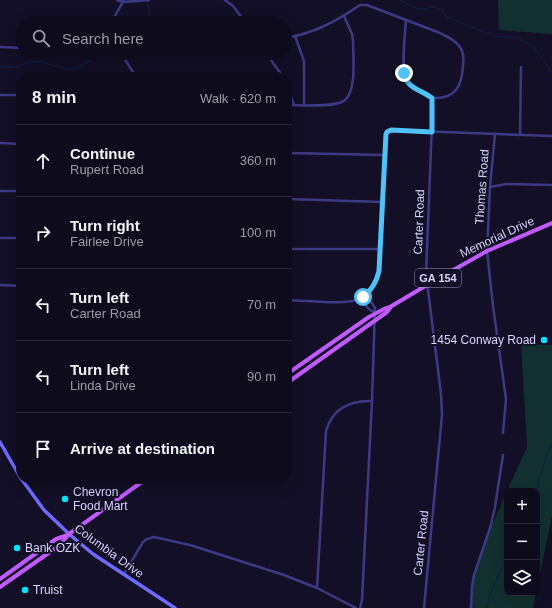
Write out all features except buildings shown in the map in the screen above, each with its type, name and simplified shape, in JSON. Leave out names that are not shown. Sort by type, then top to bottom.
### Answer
[{"type":"main road","name":"Memorial Drive","points":[[292,370],[374,313],[390,307],[487,251],[552,223]]},
{"type":"main road","name":"Memorial Drive","points":[[292,379],[387,312],[390,307]]},
{"type":"main road","name":"Columbia Drive","points":[[0,442],[16,470]]},
{"type":"main road","name":"Columbia Drive","points":[[25,484],[44,510],[93,554],[175,608]]},
{"type":"main road","points":[[0,579],[56,539],[69,534],[139,484]]},
{"type":"main road","points":[[0,587],[60,545],[69,534]]},
{"type":"street","points":[[117,0],[149,0]]},
{"type":"street","points":[[225,0],[233,6],[241,16]]},
{"type":"street","points":[[115,16],[124,1]]},
{"type":"street","points":[[292,37],[323,28],[360,5],[366,5],[406,20],[451,38],[456,42],[463,53],[463,73],[460,86],[450,94],[432,98],[409,84],[406,80],[404,56],[406,20]]},
{"type":"street","points":[[292,100],[294,105],[338,104],[345,100],[349,95],[353,80],[353,40],[344,16]]},
{"type":"street","points":[[295,36],[304,61],[304,104]]},
{"type":"street","points":[[0,47],[16,48]]},
{"type":"street","points":[[125,60],[133,72]]},
{"type":"street","points":[[271,60],[279,72]]},
{"type":"street","points":[[520,135],[521,67]]},
{"type":"street","points":[[0,95],[16,95]]},
{"type":"street","name":"Carter Road","points":[[424,608],[442,415],[441,394],[427,285],[432,98]]},
{"type":"street","points":[[292,300],[348,303],[364,298],[372,290],[379,271],[385,138],[387,132],[391,130],[552,136]]},
{"type":"street","name":"Thomas Road","points":[[495,134],[490,187],[487,251],[506,399],[503,433]]},
{"type":"street","points":[[0,143],[16,144]]},
{"type":"street","points":[[292,153],[385,155]]},
{"type":"street","points":[[490,187],[513,184],[552,185]]},
{"type":"street","points":[[0,191],[16,191]]},
{"type":"street","points":[[292,199],[382,202]]},
{"type":"street","points":[[0,238],[16,238]]},
{"type":"street","points":[[292,249],[380,249]]},
{"type":"street","points":[[0,285],[16,286]]},
{"type":"street","points":[[360,608],[362,600],[375,320],[375,308],[370,300],[364,298]]},
{"type":"street","points":[[364,298],[365,303],[374,313]]},
{"type":"street","points":[[317,588],[326,431],[331,418],[338,410],[353,403],[372,401]]},
{"type":"street","points":[[471,608],[474,575],[496,507],[503,455]]},
{"type":"street","points":[[124,574],[143,542],[154,537],[190,545],[284,576],[317,588],[356,608]]},
{"type":"green space","points":[[498,0],[552,0],[552,34],[499,30]]},
{"type":"green space","points":[[521,344],[552,345],[552,516],[540,574],[540,488],[508,488],[527,447]]},
{"type":"green space","points":[[504,498],[504,596],[535,596],[533,608],[472,608],[473,577],[486,539]]},
{"type":"waterway","points":[[148,0],[149,16]]},
{"type":"waterway","points":[[400,0],[419,9],[436,7],[442,10],[447,17],[495,36],[519,38],[535,48],[552,73]]},
{"type":"waterway","points":[[0,67],[15,67],[29,62],[38,61],[74,69],[91,60]]},
{"type":"waterway","points":[[537,488],[546,457],[552,445]]},
{"type":"waterway","points":[[487,608],[490,595],[505,560]]},
{"type":"place","name":"1454 Conway Road","points":[[544,340]]},
{"type":"place","name":"Chevron Food Mart","points":[[65,499]]},
{"type":"place","name":"Bank OZK","points":[[17,548]]},
{"type":"place","name":"Truist","points":[[25,590]]},
{"type":"route","points":[[363,297],[372,290],[379,271],[386,134],[389,130],[432,132],[432,98],[409,84],[404,73]]}]
